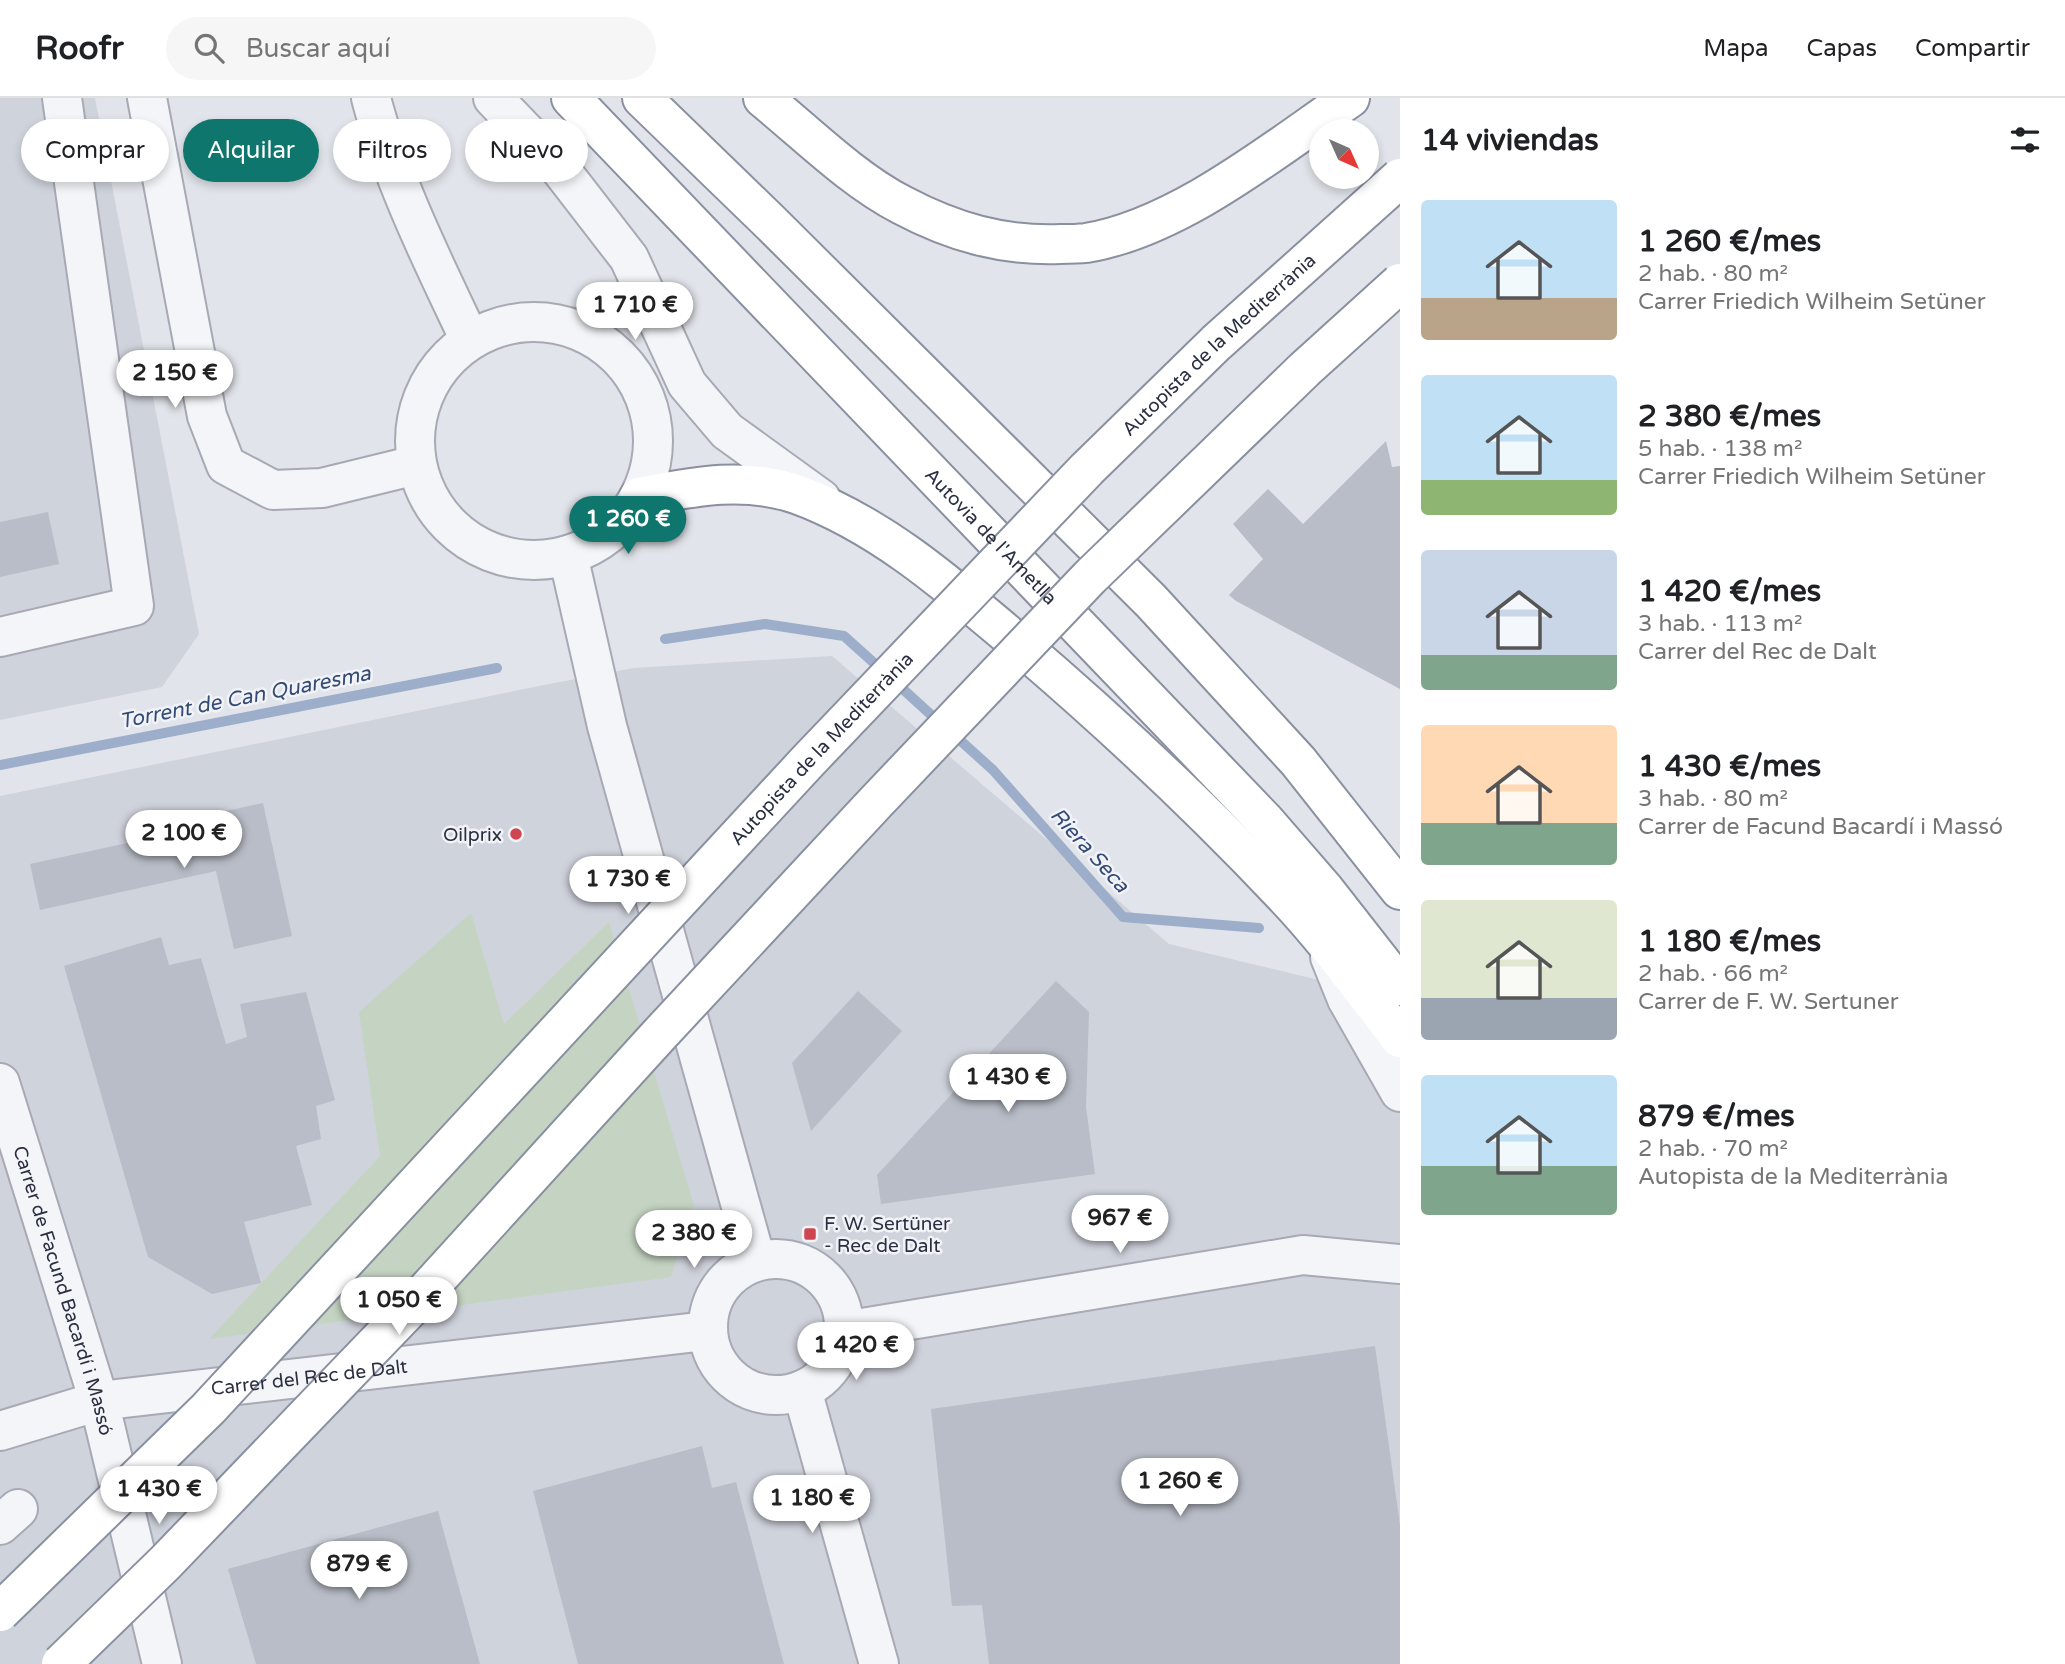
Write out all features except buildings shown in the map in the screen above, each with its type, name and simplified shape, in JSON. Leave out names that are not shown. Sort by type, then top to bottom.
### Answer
[{"type":"highway","name":"Autovia de l'Ametlla","points":[[571,98],[1265,821],[1324,889],[1400,986]]},
{"type":"highway","points":[[642,98],[1151,601],[1298,761],[1400,890]]},
{"type":"highway","points":[[763,98],[861,178],[900,204],[954,228],[991,240],[1046,244],[1086,243],[1128,232],[1178,211],[1220,186],[1350,98]]},
{"type":"highway","name":"Autopista de la Mediterrània","points":[[0,1612],[208,1409],[808,761],[1087,469],[1216,343],[1400,178]]},
{"type":"highway","points":[[61,1664],[165,1563],[415,1303],[678,1014],[1090,577],[1305,369],[1400,283]]},
{"type":"highway","points":[[639,497],[729,483],[794,494],[841,513],[900,550],[951,587],[1073,690],[1199,810],[1284,895],[1323,939],[1400,1038]]},
{"type":"street","points":[[0,637],[134,606],[62,98]]},
{"type":"street","points":[[147,98],[207,416],[226,465],[273,490],[322,488],[416,466]]},
{"type":"street","points":[[371,98],[396,177],[470,340]]},
{"type":"street","points":[[493,98],[554,161],[629,258],[687,384],[727,431],[841,513]]},
{"type":"street","points":[[536,321],[570,327],[601,342],[627,366],[645,396],[653,430],[651,464],[639,497],[621,523],[597,543],[568,555],[529,561],[490,553],[456,533],[430,503],[416,466],[416,418],[435,373],[470,340],[502,326],[536,321]]},
{"type":"street","points":[[568,555],[604,716],[755,1259]]},
{"type":"street","points":[[1323,939],[1347,999],[1400,1092]]},
{"type":"street","name":"Carrer de Facund Bacardí i Massó","points":[[0,1083],[99,1401],[161,1663]]},
{"type":"street","points":[[844,1331],[1303,1255],[1400,1264]]},
{"type":"street","points":[[789,1258],[818,1272],[839,1298],[844,1331],[838,1355],[823,1376],[802,1390],[770,1395],[739,1386],[716,1363],[706,1331],[718,1287],[755,1259],[789,1258]]},
{"type":"street","name":"Carrer del Rec de Dalt","points":[[0,1431],[99,1401],[706,1331]]},
{"type":"street","points":[[802,1390],[879,1664]]},
{"type":"shaded area","points":[[0,98],[95,98],[99,119],[21,119],[21,182],[111,182],[199,634],[162,687],[0,720]]},
{"type":"shaded area","points":[[832,656],[1169,944],[1319,980],[1400,1108],[1400,1664],[0,1664],[0,796],[634,668]]},
{"type":"green space","points":[[471,913],[504,1024],[609,922],[694,1205],[671,1277],[209,1339],[380,1156],[359,1012]]},
{"type":"waterway","name":"Torrent de Can Quaresma","points":[[665,639],[765,624],[844,636],[883,671]]},
{"type":"waterway","name":"Torrent de Can Quaresma","points":[[0,765],[497,668]]},
{"type":"waterway","name":"Torrent de Can Quaresma","points":[[894,681],[940,723]]},
{"type":"waterway","name":"Riera Seca","points":[[952,733],[993,770],[1123,917],[1259,928]]},
{"type":"place","name":"Oilprix","points":[[516,834]]},
{"type":"place","name":"F. W. Sertüner - Rec de Dalt","points":[[810,1234]]}]
